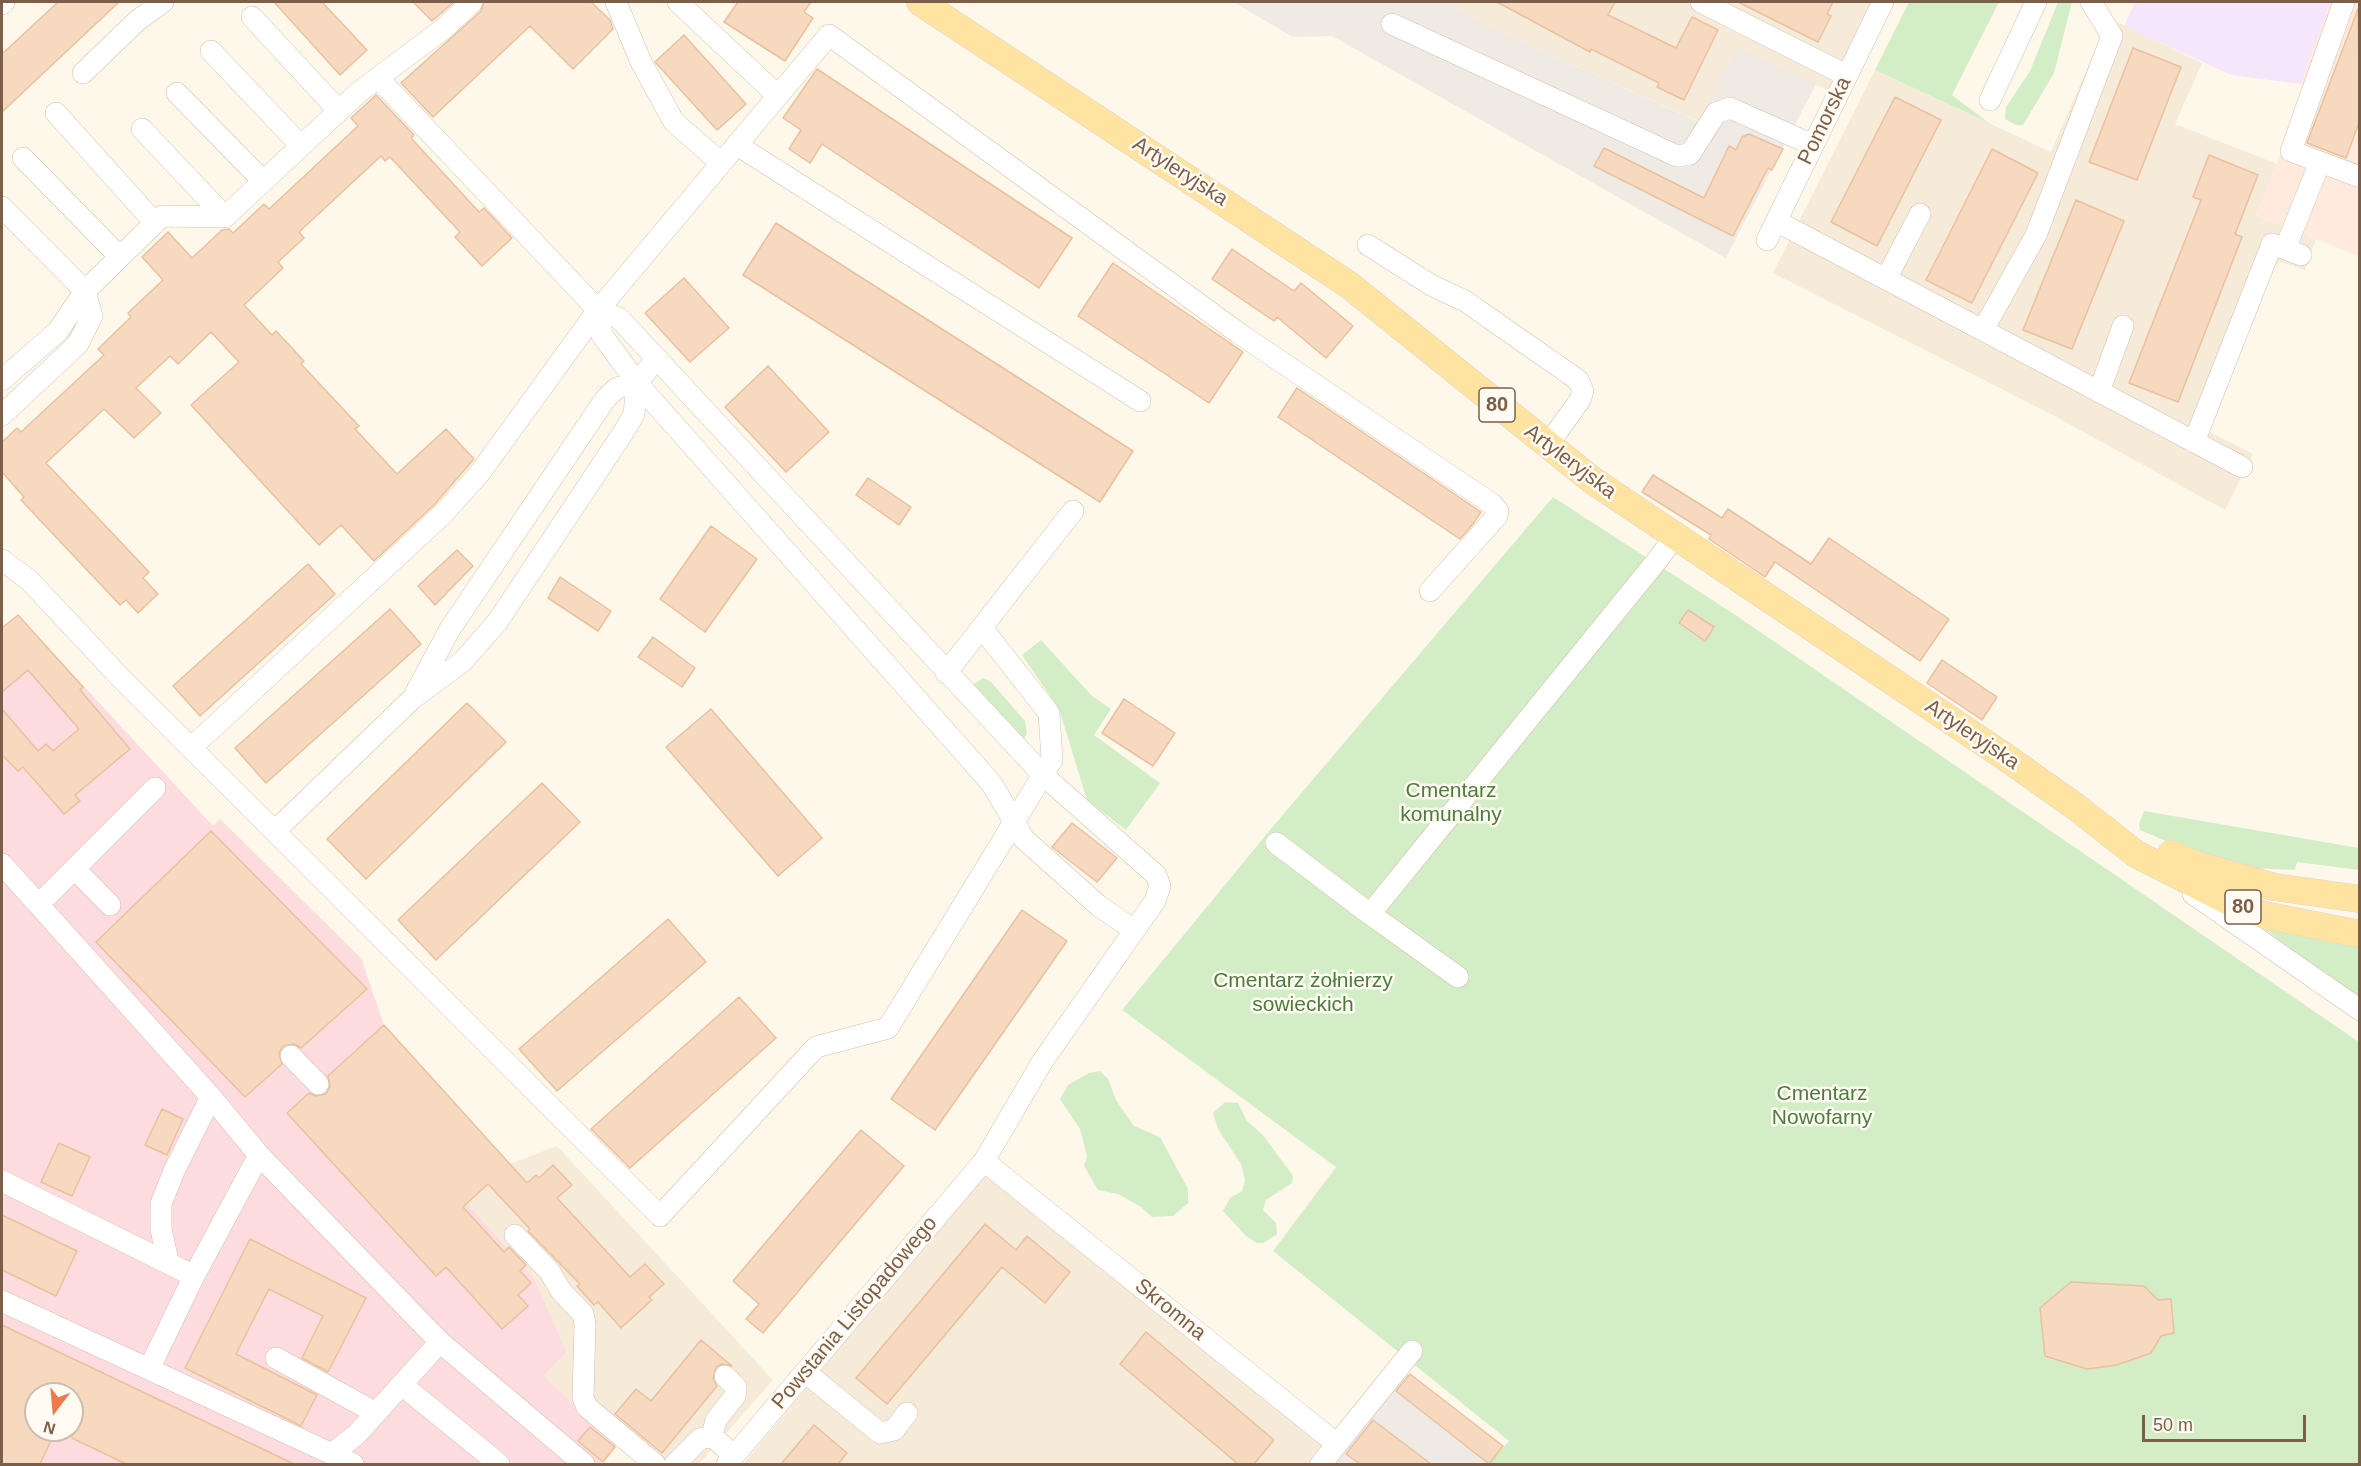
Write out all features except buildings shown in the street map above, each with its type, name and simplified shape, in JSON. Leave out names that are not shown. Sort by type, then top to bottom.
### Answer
[{"type":"main road","name":"Artyleryjska","points":[[920,2],[1342,280],[1407,330],[1547,446],[1674,537],[1934,709],[2076,807],[2136,854]]},
{"type":"main road","name":"80","points":[[2076,807],[2147,844],[2194,864],[2274,887],[2360,899]]},
{"type":"main road","name":"80","points":[[2136,854],[2228,900],[2264,915],[2360,934]]},
{"type":"street","points":[[83,73],[138,20],[163,2]]},
{"type":"street","points":[[2,380],[58,331],[85,291],[162,216],[225,217],[339,111],[443,29],[472,2]]},
{"type":"street","points":[[616,2],[641,62],[674,122],[721,164]]},
{"type":"street","points":[[678,2],[778,96]]},
{"type":"street","name":"Pomorska","points":[[1883,2],[1772,230],[1886,279]]},
{"type":"street","points":[[1990,100],[2036,2]]},
{"type":"street","points":[[1983,330],[2036,235],[2112,36],[2091,2]]},
{"type":"street","points":[[2344,2],[2291,151],[2360,177]]},
{"type":"street","points":[[1706,3],[1846,75]]},
{"type":"street","points":[[252,17],[339,111]]},
{"type":"street","points":[[1392,24],[1677,156],[1690,154],[1716,112],[1730,108],[1813,145]]},
{"type":"street","points":[[192,747],[443,514],[479,474],[598,310],[829,35],[1240,334],[1492,504],[1498,511],[1497,516],[1430,591]]},
{"type":"street","points":[[211,51],[301,146]]},
{"type":"street","points":[[378,78],[598,310],[619,318],[1043,775]]},
{"type":"street","points":[[177,93],[263,181]]},
{"type":"street","points":[[56,113],[155,223]]},
{"type":"street","points":[[142,129],[225,217]]},
{"type":"street","points":[[737,145],[1140,401]]},
{"type":"street","points":[[23,158],[120,257]]},
{"type":"street","points":[[2193,442],[2272,244],[2293,252],[2320,162]]},
{"type":"street","points":[[2,207],[85,291],[92,316],[78,344],[2,415]]},
{"type":"street","points":[[1920,214],[1886,279],[2242,467]]},
{"type":"street","points":[[1368,245],[1431,285],[1466,301],[1578,380],[1583,391],[1580,400],[1547,446]]},
{"type":"street","points":[[598,310],[598,326],[602,334],[637,383],[992,784],[1024,839],[1099,906],[1134,930]]},
{"type":"street","points":[[2099,392],[2123,326]]},
{"type":"street","points":[[276,830],[412,699],[463,661],[498,621],[623,433],[634,414],[637,383],[657,358]]},
{"type":"street","points":[[412,699],[450,629],[606,398],[617,388],[637,383]]},
{"type":"street","points":[[946,673],[1073,511]]},
{"type":"street","points":[[1370,914],[1674,537]]},
{"type":"street","points":[[2,560],[29,580],[192,747],[660,1216],[816,1047],[888,1029],[1052,760],[1049,713],[982,628]]},
{"type":"street","points":[[2,571],[29,580]]},
{"type":"street","name":"Powstania Listopadowego","points":[[730,1460],[984,1161],[1042,1062],[1155,901],[1160,886],[1156,875],[1043,775]]},
{"type":"street","points":[[39,904],[155,788]]},
{"type":"street","points":[[1276,843],[1458,977]]},
{"type":"street","points":[[2136,854],[2360,1010]]},
{"type":"street","points":[[2,864],[212,1097],[259,1155],[440,1342],[584,1464]]},
{"type":"street","points":[[75,869],[110,905]]},
{"type":"street","points":[[291,1056],[318,1084]]},
{"type":"street","points":[[168,1261],[161,1228],[161,1204],[174,1171],[212,1097]]},
{"type":"street","points":[[149,1370],[194,1276],[259,1155]]},
{"type":"street","name":"Skromna","points":[[984,1161],[1337,1443]]},
{"type":"street","points":[[2,1181],[168,1261],[194,1276]]},
{"type":"street","points":[[515,1235],[550,1272],[561,1291],[583,1314],[585,1324],[583,1398],[587,1407],[655,1464]]},
{"type":"street","points":[[2,1301],[353,1464]]},
{"type":"street","points":[[332,1454],[357,1434],[440,1342]]},
{"type":"street","points":[[1321,1464],[1412,1351]]},
{"type":"street","points":[[276,1358],[376,1413]]},
{"type":"street","points":[[805,1372],[880,1432],[894,1430],[907,1413]]},
{"type":"street","points":[[712,1436],[716,1420],[735,1396],[736,1387],[724,1377]]},
{"type":"street","points":[[402,1385],[498,1464]]},
{"type":"street","points":[[712,1436],[730,1460]]},
{"type":"street","points":[[675,1464],[700,1439],[712,1436]]},
{"type":"shaded area","points":[[1233,2],[1449,2],[1487,26],[1699,122],[1736,47],[1816,84],[1726,258],[1332,36],[1293,37]]},
{"type":"shaded area","points":[[1449,2],[1883,2],[1837,95],[1736,47],[1700,122],[1487,26]]},
{"type":"shaded area","points":[[2135,2],[2330,2],[2301,84],[2231,75],[2124,26]]},
{"type":"shaded area","points":[[2330,2],[2359,2],[2359,256],[2256,216],[2306,92],[2301,84]]},
{"type":"shaded area","points":[[2109,18],[2202,63],[2175,124],[2277,164],[2256,216],[2316,239],[2305,270],[2281,262],[2273,267],[2210,432],[2253,454],[2225,510],[2051,414],[1773,273],[1875,70],[2051,152]]},
{"type":"shaded area","points":[[18,615],[213,826],[220,819],[361,958],[384,1025],[510,1164],[467,1204],[534,1279],[566,1352],[543,1376],[618,1444],[603,1462],[593,1464],[2,1464],[2,628]]},
{"type":"shaded area","points":[[557,1146],[773,1380],[699,1464],[642,1464],[542,1376],[467,1204],[510,1164]]},
{"type":"shaded area","points":[[987,1171],[1331,1444],[1316,1464],[743,1464]]},
{"type":"shaded area","points":[[1397,1366],[1503,1446],[1488,1464],[1320,1464]]},
{"type":"green space","points":[[1909,2],[1999,2],[1952,95],[1989,123],[1875,70]]},
{"type":"green space","points":[[2058,2],[2072,2],[2054,73],[2023,125],[2016,125],[2005,119],[2006,107],[2030,71]]},
{"type":"green space","name":"Cmentarz Nowofarny","points":[[1553,497],[1734,614],[2359,1042],[2359,1464],[1488,1464],[1509,1441],[1273,1251],[1336,1167],[1122,1010],[1275,824]]},
{"type":"green space","points":[[1041,640],[1092,696],[1111,709],[1094,735],[1160,783],[1126,830],[1087,800],[1059,709],[1022,655]]},
{"type":"green space","points":[[983,678],[991,682],[1025,721],[1027,733],[1022,743],[974,695],[974,684]]},
{"type":"green space","points":[[2144,811],[2359,848],[2359,870],[2297,862],[2295,870],[2247,868],[2187,850],[2140,830],[2139,824]]},
{"type":"green space","points":[[2254,922],[2359,944],[2359,998]]},
{"type":"green space","points":[[1100,1071],[1108,1079],[1116,1100],[1134,1126],[1160,1137],[1188,1189],[1188,1203],[1173,1216],[1152,1217],[1141,1207],[1118,1194],[1098,1190],[1084,1166],[1087,1156],[1080,1129],[1060,1099],[1068,1085],[1089,1073]]},
{"type":"green space","points":[[1225,1102],[1238,1103],[1247,1121],[1263,1135],[1293,1176],[1292,1183],[1266,1200],[1263,1210],[1276,1223],[1277,1234],[1264,1243],[1257,1243],[1246,1236],[1223,1211],[1230,1198],[1242,1191],[1245,1180],[1241,1164],[1218,1129],[1213,1113]]},
{"type":"park label","name":"Cmentarz komunalny","points":[[1451,803]]},
{"type":"park label","name":"Cmentarz żołnierzy sowieckich","points":[[1303,993]]}]
